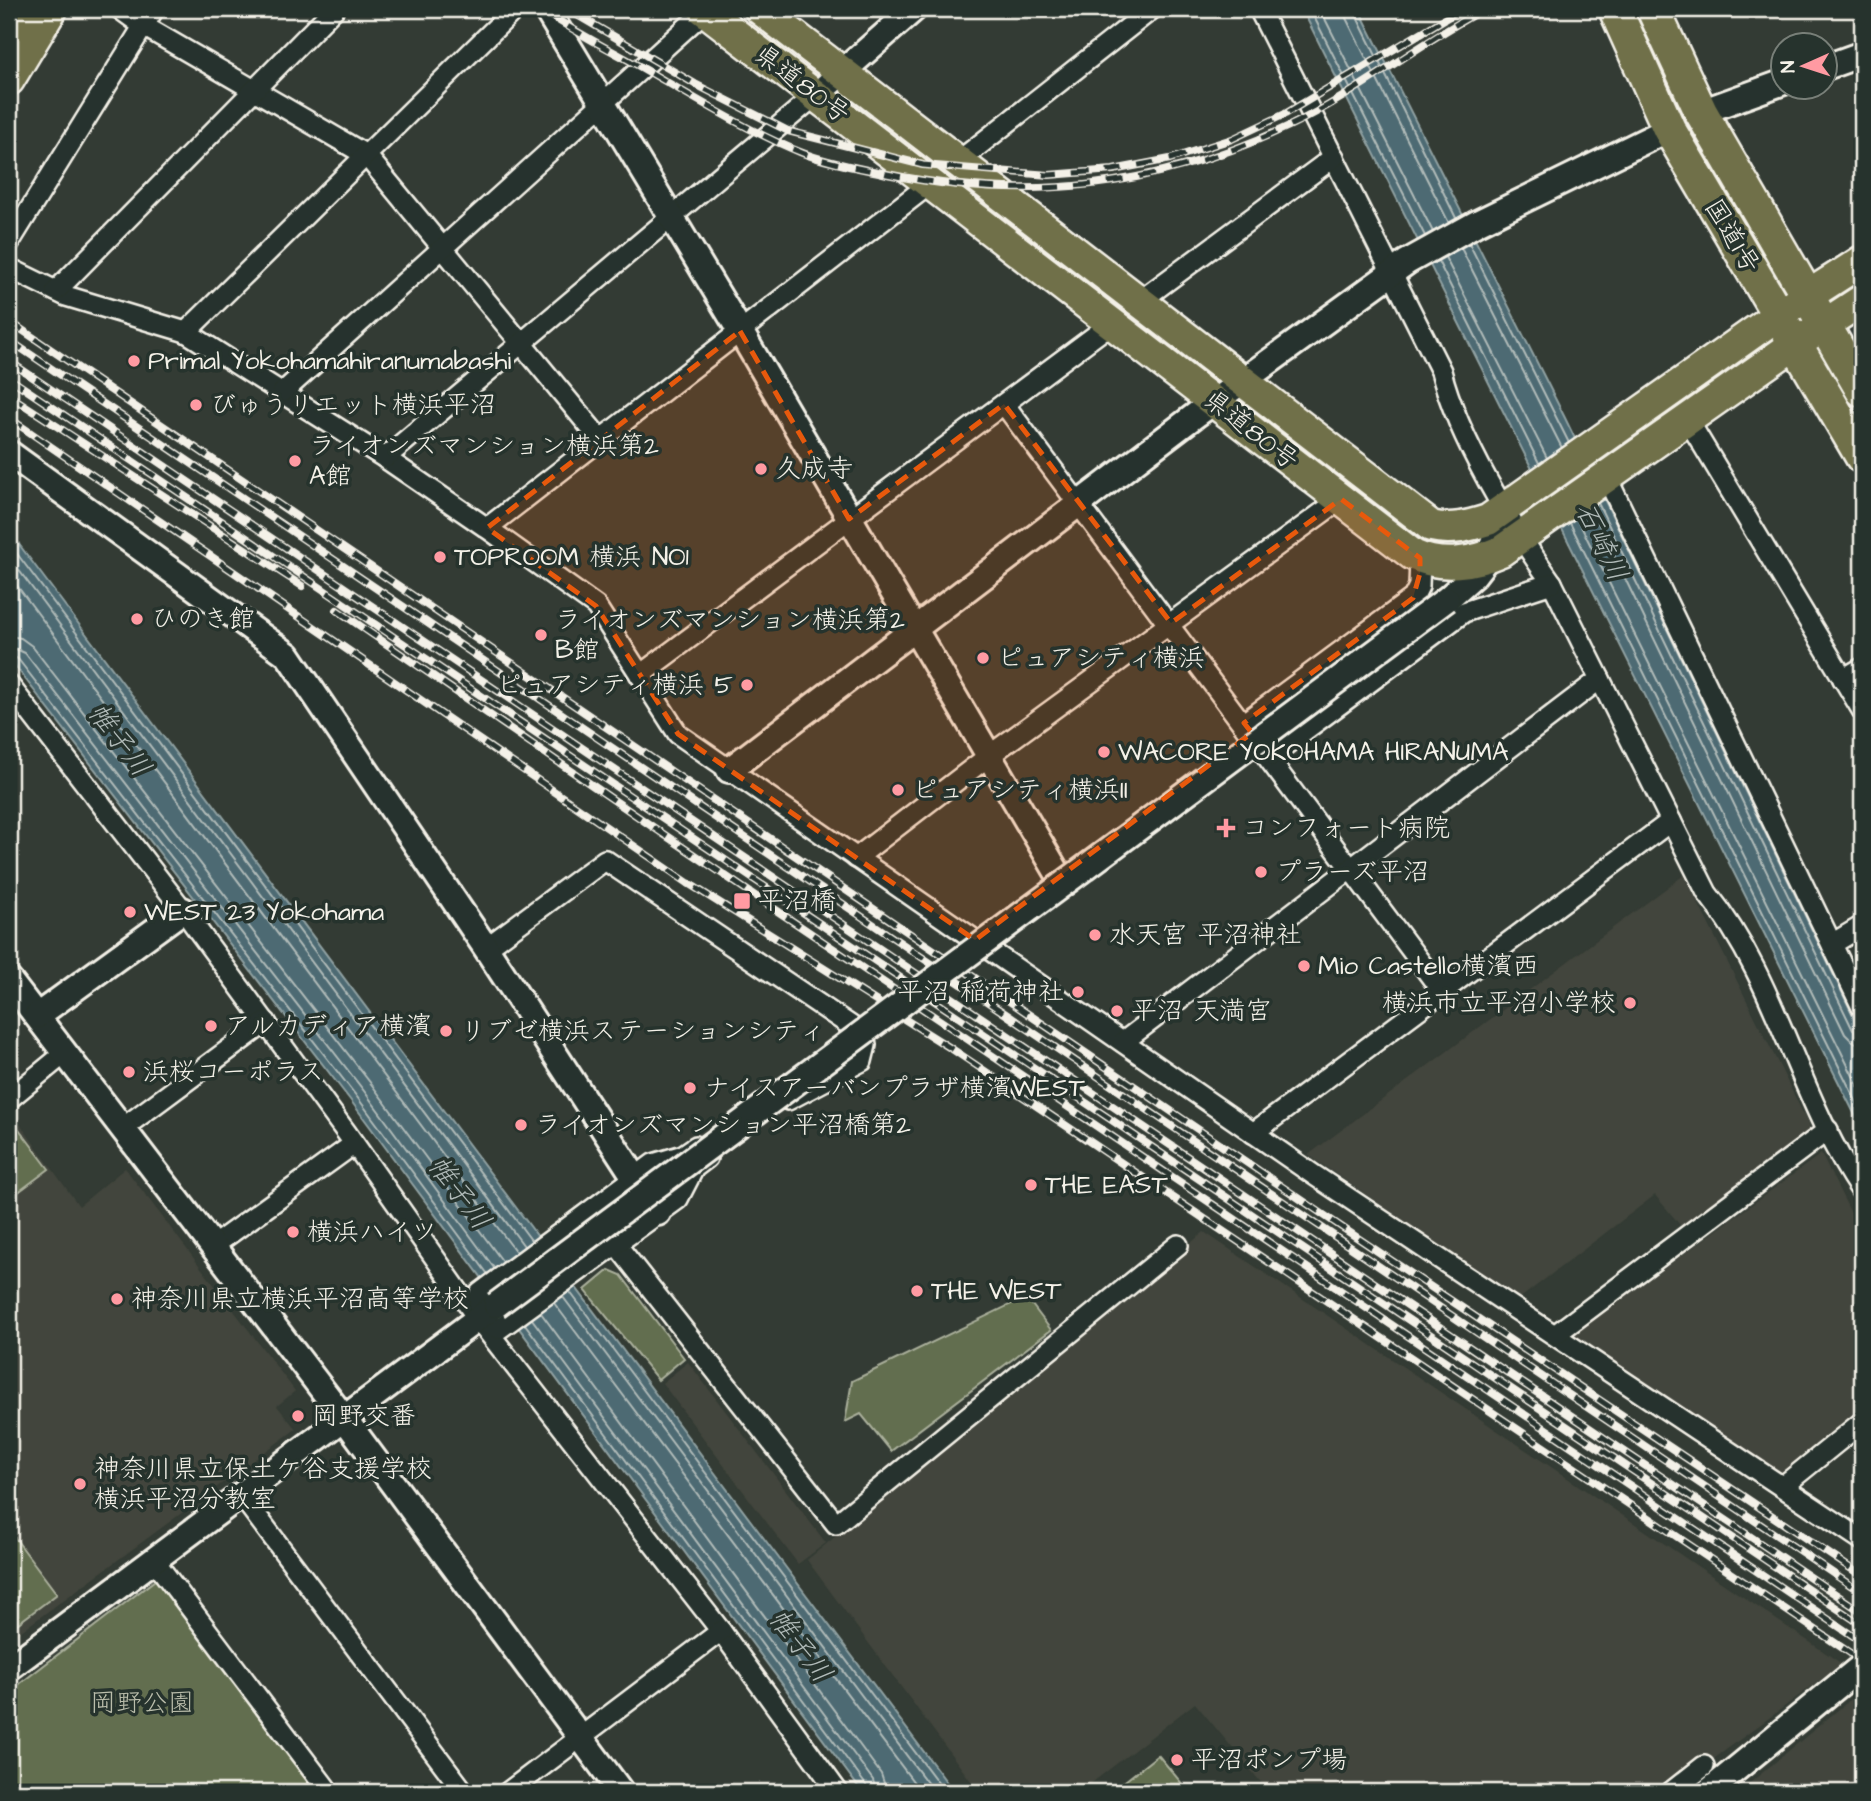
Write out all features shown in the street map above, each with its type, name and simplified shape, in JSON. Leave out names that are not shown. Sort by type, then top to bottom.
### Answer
[{"type":"highway","name":"国道1号","points":[[1615,9],[1669,129],[1862,457]]},
{"type":"highway","name":"国道1号","points":[[1655,9],[1701,112],[1862,390]]},
{"type":"main road","points":[[9,25],[19,9]]},
{"type":"main road","points":[[9,80],[52,9]]},
{"type":"main road","name":"県道80号","points":[[706,9],[1420,558]]},
{"type":"main road","name":"県道80号","points":[[761,9],[1431,526],[1444,529],[1470,526],[1505,509],[1778,315],[1862,261]]},
{"type":"main road","points":[[1420,558],[1440,563],[1488,557],[1605,480],[1795,344],[1862,300]]},
{"type":"street","points":[[120,9],[142,25],[366,155],[600,439]]},
{"type":"street","points":[[9,243],[154,9]]},
{"type":"street","points":[[56,291],[334,9]]},
{"type":"street","points":[[186,332],[515,9]]},
{"type":"street","points":[[546,9],[990,755],[1062,886]]},
{"type":"street","points":[[282,393],[706,9]]},
{"type":"street","points":[[385,458],[816,95],[914,9]]},
{"type":"street","points":[[959,161],[1152,9]]},
{"type":"street","points":[[1259,9],[1441,371],[1448,401],[1520,538],[1552,583],[1707,893],[1727,918],[1784,1028],[1808,1092],[1862,1192]]},
{"type":"street","points":[[1840,62],[1862,54]]},
{"type":"street","points":[[1701,112],[1770,87]]},
{"type":"street","points":[[729,770],[1214,401],[1391,273],[1477,223],[1669,129]]},
{"type":"street","points":[[1140,301],[1334,157]]},
{"type":"street","points":[[487,528],[930,183]]},
{"type":"street","points":[[9,268],[56,291],[186,332],[385,458],[487,528],[596,606],[678,734],[1253,1133],[1862,1540]]},
{"type":"street","points":[[640,676],[1112,323]]},
{"type":"street","points":[[1004,404],[1171,623],[1441,990]]},
{"type":"street","points":[[1688,420],[1862,710]]},
{"type":"street","points":[[9,453],[288,655],[485,948],[658,1213]]},
{"type":"street","points":[[1605,480],[1862,1007]]},
{"type":"street","points":[[856,858],[990,755],[1341,499]]},
{"type":"street","points":[[9,1668],[488,1312],[1455,605],[1488,557],[1505,509]]},
{"type":"street","points":[[1257,740],[1413,598],[1419,586],[1420,558]]},
{"type":"street","points":[[982,945],[1257,740],[1455,605],[1552,583]]},
{"type":"street","points":[[1843,679],[1862,668]]},
{"type":"street","points":[[1123,1042],[1600,679]]},
{"type":"street","points":[[9,684],[183,910],[355,1143],[488,1312],[838,1792]]},
{"type":"street","points":[[1253,1133],[1441,990],[1671,821]]},
{"type":"street","points":[[485,948],[606,860],[854,1028],[866,1045],[862,1061],[836,1077],[801,1091],[694,1168],[678,1199],[576,1274],[488,1312]]},
{"type":"street","points":[[37,1016],[183,910]]},
{"type":"street","points":[[1832,944],[1862,926]]},
{"type":"street","points":[[9,980],[344,1418],[621,1792]]},
{"type":"street","points":[[123,1128],[266,1022]]},
{"type":"street","points":[[488,1312],[553,1240],[657,1162],[683,1155],[854,1028]]},
{"type":"street","points":[[9,1099],[65,1053]]},
{"type":"street","points":[[1556,1334],[1828,1130]]},
{"type":"street","points":[[213,1246],[355,1143]]},
{"type":"street","points":[[616,1244],[836,1524],[1178,1245]]},
{"type":"street","points":[[1783,1486],[1862,1422]]},
{"type":"street","points":[[241,1495],[464,1792]]},
{"type":"street","points":[[154,1560],[329,1792]]},
{"type":"street","points":[[508,1792],[721,1630]]},
{"type":"street","points":[[1708,1792],[1862,1666]]},
{"type":"street","points":[[1671,1792],[1704,1766]]},
{"type":"highlighted area","points":[[740,331],[849,519],[1004,404],[1171,623],[1341,499],[1420,558],[1420,573],[1413,598],[1244,723],[1252,733],[975,940],[678,734],[596,606],[487,528]]},
{"type":"shaded area","name":"横浜市立平沼小学校","points":[[1684,875],[1812,1131],[1681,1226],[1655,1195],[1519,1299],[1308,1155]]},
{"type":"shaded area","name":"神奈川県立横浜平沼高等学校","points":[[9,1109],[79,1206],[125,1168],[295,1391],[277,1406],[296,1429],[9,1640]]},
{"type":"shaded area","points":[[1821,1154],[1862,1235],[1862,1416],[1783,1479],[1569,1338]]},
{"type":"shaded area","points":[[1204,1232],[1842,1664],[1669,1792],[1269,1792],[1195,1703],[1080,1792],[979,1792],[807,1560]]},
{"type":"shaded area","points":[[688,1362],[826,1543],[798,1564],[662,1383]]},
{"type":"shaded area","points":[[1856,1695],[1862,1698],[1862,1792],[1739,1792]]},
{"type":"green space","points":[[13,1121],[49,1169],[9,1199],[9,1124]]},
{"type":"green space","points":[[609,1270],[621,1275],[684,1358],[658,1380],[585,1290]]},
{"type":"green space","points":[[1026,1297],[1051,1330],[891,1451],[861,1414],[845,1422],[852,1381]]},
{"type":"green space","points":[[9,1530],[57,1594],[9,1630]]},
{"type":"green space","name":"岡野公園","points":[[159,1577],[321,1792],[9,1792],[9,1692]]},
{"type":"green space","points":[[1158,1755],[1189,1792],[1111,1792]]},
{"type":"water","name":"石崎川","points":[[1302,9],[1359,9],[1565,418],[1862,1034],[1862,1129]]},
{"type":"water","name":"帷子川","points":[[9,531],[954,1792],[862,1792],[351,1101],[9,658]]},
{"type":"railway","points":[[541,9],[722,114],[810,156],[940,183],[1042,188],[1141,176],[1190,164],[1240,147],[1314,113],[1484,9]]},
{"type":"railway","points":[[567,9],[695,84],[788,131],[923,165],[1049,175],[1113,170],[1170,159],[1232,139],[1285,114],[1461,9]]},
{"type":"railway","points":[[9,321],[1340,1226],[1862,1576]]},
{"type":"railway","points":[[9,340],[1862,1593]]},
{"type":"railway","points":[[9,361],[1862,1612]]},
{"type":"railway","points":[[9,378],[1862,1625]]},
{"type":"railway","points":[[9,395],[302,586]]},
{"type":"railway","points":[[9,418],[688,883],[952,1049],[1862,1661]]},
{"type":"railway","points":[[337,610],[653,827],[1862,1642]]},
{"type":"place","name":"Primal Yokohamahiranumabashi","points":[[134,361]]},
{"type":"place","name":"びゅうリエット横浜平沼","points":[[196,405]]},
{"type":"place","name":"ライオンズマンション横浜第2 A館","points":[[295,461]]},
{"type":"place","name":"久成寺","points":[[761,469]]},
{"type":"place","name":"TOPROOM 横浜 NO1","points":[[440,557]]},
{"type":"place","name":"ひのき館","points":[[137,619]]},
{"type":"place","name":"ライオンズマンション横浜第2 B館","points":[[541,635]]},
{"type":"place","name":"ピュアシティ横浜","points":[[983,658]]},
{"type":"place","name":"ピュアシティ横浜 5","points":[[747,685]]},
{"type":"place","name":"WACORE YOKOHAMA HIRANUMA","points":[[1104,752]]},
{"type":"place","name":"ピュアシティ横浜II","points":[[898,790]]},
{"type":"place","name":"コンフォート病院","points":[[1226,828]]},
{"type":"place","name":"プラーズ平沼","points":[[1261,872]]},
{"type":"place","name":"平沼橋","points":[[742,901]]},
{"type":"place","name":"WEST 23 Yokohama","points":[[130,912]]},
{"type":"place","name":"水天宮 平沼神社","points":[[1095,935]]},
{"type":"place","name":"Mio Castello横濱西","points":[[1304,966]]},
{"type":"place","name":"平沼 稲荷神社","points":[[1078,992]]},
{"type":"place","name":"横浜市立平沼小学校","points":[[1630,1003]]},
{"type":"place","name":"平沼 天満宮","points":[[1117,1011]]},
{"type":"place","name":"アルカディア横濱","points":[[211,1026]]},
{"type":"place","name":"リブゼ横浜ステーションシティ","points":[[446,1031]]},
{"type":"place","name":"浜桜コーポラス","points":[[129,1072]]},
{"type":"place","name":"ナイスアーバンプラザ横濱WEST","points":[[690,1088]]},
{"type":"place","name":"ライオンズマンション平沼橋第2","points":[[521,1125]]},
{"type":"place","name":"THE EAST","points":[[1031,1185]]},
{"type":"place","name":"横浜ハイツ","points":[[293,1232]]},
{"type":"place","name":"THE WEST","points":[[917,1291]]},
{"type":"place","name":"神奈川県立横浜平沼高等学校","points":[[117,1299]]},
{"type":"place","name":"岡野交番","points":[[298,1416]]},
{"type":"place","name":"神奈川県立保土ケ谷支援学校 横浜平沼分教室","points":[[80,1484]]},
{"type":"place","name":"平沼ポンプ場","points":[[1177,1760]]}]
